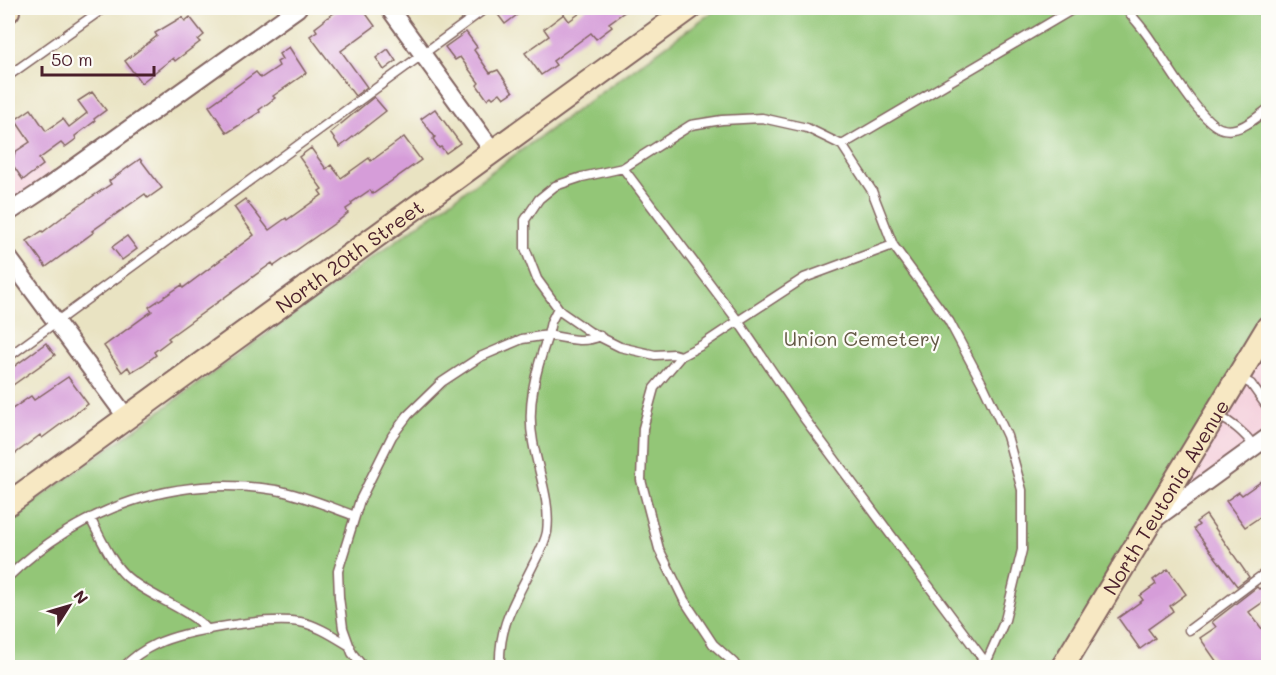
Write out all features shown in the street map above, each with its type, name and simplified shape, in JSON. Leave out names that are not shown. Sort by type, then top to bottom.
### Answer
[{"type":"main road","name":"North 20th Street","points":[[8,504],[690,8]]},
{"type":"main road","name":"North Teutonia Avenue","points":[[1062,668],[1269,327]]},
{"type":"street","points":[[8,213],[298,8]]},
{"type":"street","points":[[389,8],[493,151]]},
{"type":"street","points":[[8,257],[127,418]]},
{"type":"street","points":[[1154,519],[1269,437]]},
{"type":"lane","points":[[8,76],[104,8]]},
{"type":"lane","points":[[8,357],[486,8]]},
{"type":"lane","points":[[842,145],[1075,8]]},
{"type":"lane","points":[[1125,8],[1212,125],[1224,130],[1237,129],[1269,109]]},
{"type":"lane","points":[[1266,8],[1269,11]]},
{"type":"lane","points":[[623,168],[738,321],[804,418],[984,665],[1005,620],[1022,550],[1022,490],[1007,436],[983,385],[949,321],[893,245],[872,191],[842,145],[807,128],[762,118],[722,120],[691,125],[623,168],[555,186],[539,199],[525,220],[525,248],[537,279],[558,308],[620,347],[655,355],[681,356]]},
{"type":"lane","points":[[736,668],[734,663],[713,644],[684,600],[659,549],[641,480],[643,428],[654,388],[681,356],[702,345],[804,278],[893,245]]},
{"type":"lane","points":[[500,668],[499,652],[504,623],[547,535],[548,513],[532,439],[530,400],[536,369],[551,322],[558,308]]},
{"type":"lane","points":[[364,668],[350,646],[343,628],[338,570],[360,500],[392,436],[408,415],[442,382],[480,357],[522,339],[548,335],[591,340],[600,336]]},
{"type":"lane","points":[[1239,377],[1251,384],[1269,408]]},
{"type":"lane","points":[[1216,415],[1229,421],[1245,434],[1250,450]]},
{"type":"lane","points":[[8,577],[49,542],[90,518],[130,501],[170,492],[204,487],[237,486],[279,491],[355,516]]},
{"type":"lane","points":[[90,518],[107,550],[126,576],[198,619],[208,630]]},
{"type":"lane","points":[[1189,630],[1269,571]]},
{"type":"lane","points":[[123,668],[133,657],[157,643],[194,632],[276,621],[302,622],[350,646]]},
{"type":"lane","points":[[356,657],[357,668]]},
{"type":"shaded area","points":[[8,113],[56,181],[8,213]]},
{"type":"shaded area","points":[[1259,344],[1268,358],[1268,437],[1154,519]]},
{"type":"green space","name":"Union Cemetery","points":[[718,8],[1268,8],[1268,327],[1062,667],[8,667],[8,521]]},
{"type":"building","points":[[341,8],[362,8],[375,26],[341,51],[367,87],[355,96],[310,36],[317,31],[315,28]]},
{"type":"building","points":[[493,8],[511,8],[517,15],[505,24]]},
{"type":"building","points":[[587,8],[630,8],[609,23],[612,27],[596,39],[591,33],[553,61],[556,65],[541,75],[525,53],[549,36],[544,29],[564,14],[569,21]]},
{"type":"building","points":[[182,17],[185,21],[190,17],[204,35],[198,40],[200,42],[175,61],[173,58],[141,83],[125,61],[157,36],[155,33]]},
{"type":"building","points":[[466,32],[477,47],[474,50],[490,73],[498,70],[513,92],[504,98],[500,93],[487,99],[477,85],[479,83],[460,57],[455,60],[445,47]]},
{"type":"building","points":[[289,47],[306,73],[273,96],[275,98],[259,110],[260,112],[227,133],[209,106],[256,72],[261,78],[279,66],[277,62],[282,59],[279,54]]},
{"type":"building","points":[[388,49],[396,61],[384,70],[376,58]]},
{"type":"building","points":[[92,92],[106,110],[75,136],[76,139],[65,147],[61,143],[39,159],[43,165],[23,180],[12,164],[15,152],[30,142],[15,120],[31,109],[46,131],[63,119],[69,127],[87,113],[78,101]]},
{"type":"building","points":[[374,97],[386,111],[340,147],[330,133]]},
{"type":"building","points":[[435,109],[460,143],[446,153],[441,147],[439,148],[433,139],[435,137],[421,119]]},
{"type":"building","points":[[404,137],[421,160],[373,194],[370,190],[351,203],[352,205],[346,209],[348,213],[338,221],[274,266],[272,263],[168,338],[170,340],[154,352],[156,355],[143,365],[131,372],[128,367],[122,372],[104,346],[152,311],[149,307],[182,285],[183,288],[254,235],[234,207],[245,199],[269,230],[322,195],[319,191],[322,189],[299,157],[311,148],[326,169],[331,165],[341,178],[369,158],[371,161]]},
{"type":"building","points":[[140,159],[162,188],[148,198],[145,194],[46,267],[27,241],[111,184],[109,181]]},
{"type":"building","points":[[127,236],[137,249],[122,260],[112,247]]},
{"type":"building","points":[[46,343],[55,355],[13,385],[8,377],[8,371]]},
{"type":"building","points":[[68,377],[88,404],[42,438],[40,435],[8,459],[8,412],[31,396],[34,400]]},
{"type":"building","points":[[1269,476],[1269,529],[1260,517],[1245,527],[1226,501],[1239,492],[1242,495]]},
{"type":"building","points":[[1206,515],[1249,577],[1237,586],[1194,529],[1199,525],[1196,522]]},
{"type":"building","points":[[1168,569],[1186,594],[1170,606],[1173,611],[1148,629],[1155,638],[1140,649],[1118,618],[1143,600],[1140,596],[1156,584],[1153,580]]},
{"type":"building","points":[[1269,582],[1269,598],[1249,612],[1269,638],[1269,668],[1221,668],[1200,638],[1216,627],[1212,622],[1257,587],[1259,589]]}]
